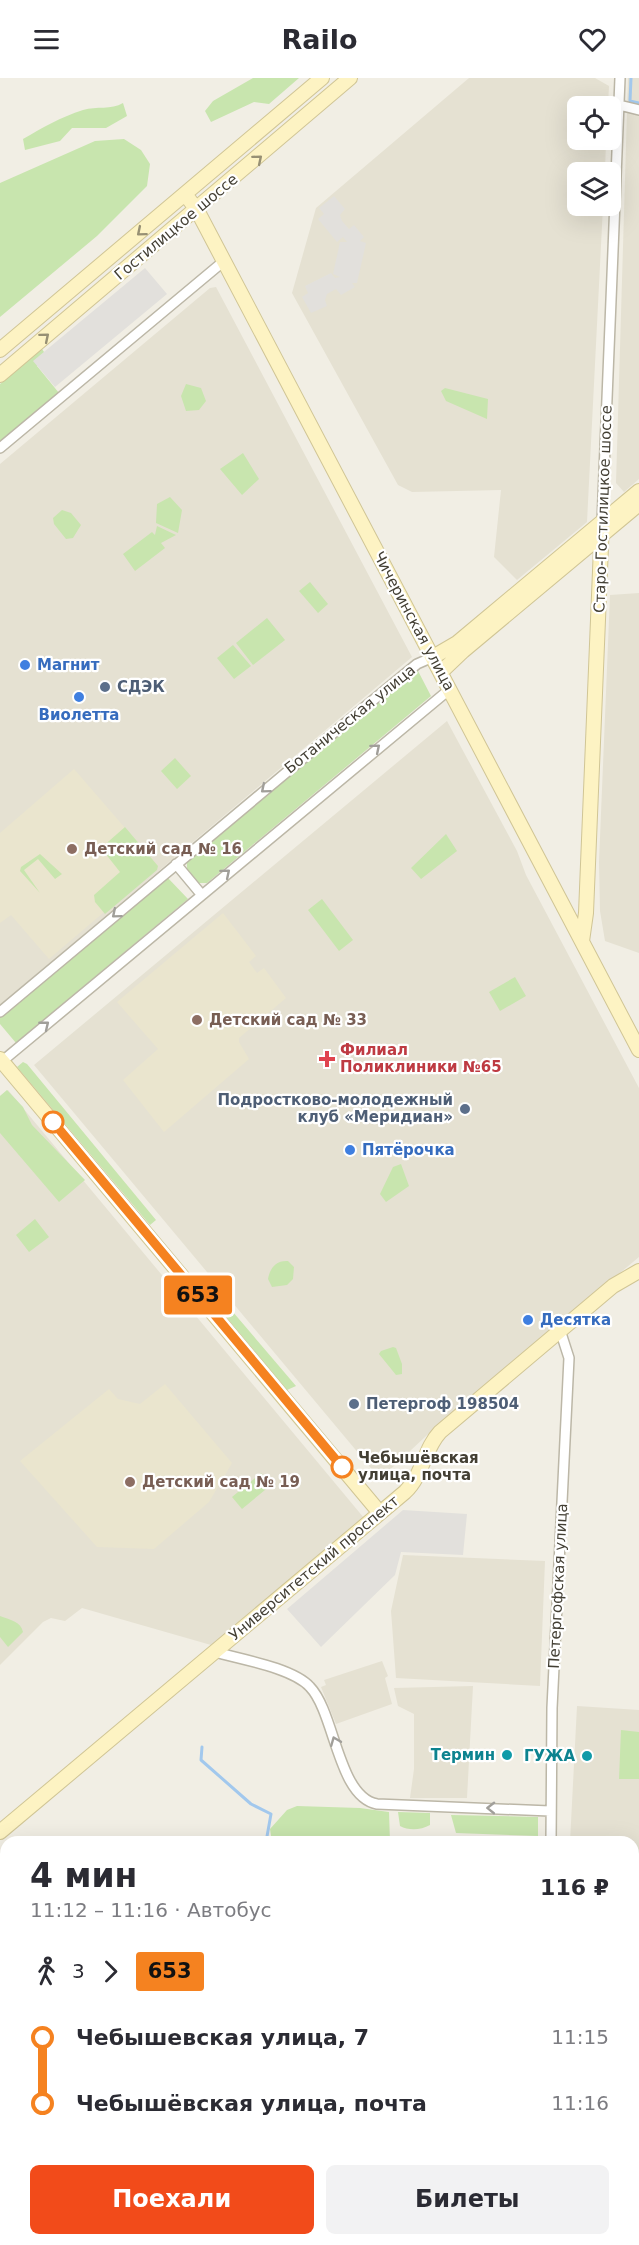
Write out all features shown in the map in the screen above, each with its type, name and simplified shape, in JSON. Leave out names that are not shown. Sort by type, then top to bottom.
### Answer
[{"type":"street","name":"Гостилицкое шоссе","points":[[0,350],[322,78]]},
{"type":"street","name":"Гостилицкое шоссе","points":[[0,375],[350,78]]},
{"type":"street","name":"Старо-Гостилицкое шоссе","points":[[619,96],[620,78]]},
{"type":"street","points":[[621,106],[639,110]]},
{"type":"street","name":"Старо-Гостилицкое шоссе","points":[[582,941],[586,913],[617,150]]},
{"type":"street","name":"Чичеринская улица","points":[[185,194],[197,210],[639,1050]]},
{"type":"street","points":[[0,448],[224,261]]},
{"type":"street","name":"Ботаническая улица","points":[[441,672],[602,528],[639,491]]},
{"type":"street","name":"Ботаническая улица","points":[[0,1012],[408,671],[424,659],[433,657],[457,643],[602,528],[639,504]]},
{"type":"street","points":[[380,1513],[1,1061],[450,689]]},
{"type":"street","points":[[176,864],[201,894]]},
{"type":"street","name":"Университетский проспект","points":[[0,1832],[380,1513],[411,1485],[436,1436],[618,1282],[639,1270]]},
{"type":"street","name":"Петергофская улица","points":[[551,1836],[569,1358],[560,1330]]},
{"type":"street","points":[[215,1652],[295,1675],[312,1688],[354,1788],[366,1801],[377,1804],[550,1811]]},
{"type":"shaded area","points":[[469,78],[595,78],[609,86],[608,96],[567,96],[567,150],[606,150],[605,162],[567,162],[567,216],[602,216],[587,522],[517,580],[494,557],[501,490],[412,492],[398,485],[292,293],[316,208]]},
{"type":"shaded area","points":[[628,78],[639,78],[639,479],[624,492],[616,483]]},
{"type":"shaded area","points":[[334,196],[345,209],[340,215],[342,221],[349,229],[354,225],[364,237],[360,241],[366,243],[357,283],[352,283],[355,287],[341,295],[336,289],[327,294],[325,300],[327,306],[311,313],[302,297],[308,293],[305,286],[331,273],[335,278],[340,277],[333,274],[340,242],[347,242],[343,237],[337,242],[318,219],[324,214],[319,208]]},
{"type":"shaded area","points":[[145,268],[167,294],[55,387],[33,361]]},
{"type":"shaded area","points":[[216,287],[412,657],[0,1005],[0,464],[210,288]]},
{"type":"shaded area","points":[[639,593],[639,953],[605,941],[600,911],[599,862],[610,595]]},
{"type":"shaded area","points":[[447,721],[639,1088],[639,1257],[440,1423],[380,1479],[34,1065]]},
{"type":"shaded area","name":"Детский сад № 16","points":[[74,769],[158,866],[49,959],[11,915],[0,923],[0,833]]},
{"type":"shaded area","name":"Детский сад № 33","points":[[223,913],[256,956],[249,962],[257,973],[264,968],[286,998],[239,1038],[249,1059],[164,1132],[123,1080],[158,1049],[117,1002]]},
{"type":"shaded area","points":[[8,1090],[364,1518],[211,1645],[82,1608],[65,1621],[51,1618],[43,1622],[0,1665],[0,1096]]},
{"type":"shaded area","name":"Детский сад № 19","points":[[165,1384],[232,1463],[209,1502],[154,1549],[97,1547],[20,1461],[109,1389],[118,1399],[140,1404]]},
{"type":"shaded area","points":[[403,1510],[467,1514],[463,1555],[401,1552],[395,1575],[321,1647],[287,1609]]},
{"type":"shaded area","points":[[403,1555],[545,1561],[540,1686],[396,1678],[391,1611]]},
{"type":"shaded area","points":[[382,1661],[388,1676],[385,1678],[392,1704],[336,1724],[321,1687],[326,1685],[324,1680]]},
{"type":"shaded area","points":[[473,1686],[467,1798],[410,1798],[414,1769],[414,1714],[398,1706],[394,1688]]},
{"type":"shaded area","points":[[577,1706],[639,1710],[639,1836],[570,1836]]},
{"type":"green space","points":[[253,78],[299,78],[269,104],[254,102],[211,122],[205,111],[213,101]]},
{"type":"green space","points":[[123,103],[127,116],[106,128],[72,128],[60,141],[25,150],[23,139],[59,119],[83,110]]},
{"type":"green space","points":[[124,139],[141,150],[150,164],[147,186],[97,236],[0,317],[0,183],[95,141]]},
{"type":"green space","points":[[42,349],[46,355],[37,366],[59,393],[0,442],[0,384]]},
{"type":"green space","points":[[186,384],[201,388],[206,401],[199,410],[186,411],[181,396]]},
{"type":"green space","points":[[445,388],[488,399],[487,419],[446,401],[441,391]]},
{"type":"green space","points":[[243,453],[259,479],[242,495],[220,469]]},
{"type":"green space","points":[[170,497],[182,510],[178,533],[156,523],[157,504]]},
{"type":"green space","points":[[62,510],[71,513],[81,525],[73,538],[66,539],[54,524],[53,518]]},
{"type":"green space","points":[[157,526],[176,535],[161,543],[165,548],[135,571],[123,554],[152,532],[155,535]]},
{"type":"green space","points":[[310,582],[328,604],[318,613],[299,591]]},
{"type":"green space","points":[[267,618],[285,640],[253,665],[236,643]]},
{"type":"green space","points":[[233,645],[251,666],[234,679],[217,658]]},
{"type":"green space","points":[[417,669],[431,696],[207,883],[199,883],[187,869],[187,860]]},
{"type":"green space","points":[[175,758],[191,776],[177,789],[161,771]]},
{"type":"green space","points":[[125,827],[158,866],[157,870],[105,914],[95,902],[94,895],[120,872],[101,848]]},
{"type":"green space","points":[[446,834],[457,851],[421,879],[411,868]]},
{"type":"green space","points":[[40,854],[62,874],[55,879],[38,859],[24,870],[40,893],[20,871],[21,867]]},
{"type":"green space","points":[[167,877],[188,899],[16,1043],[0,1024],[0,1017]]},
{"type":"green space","points":[[322,899],[353,940],[339,951],[308,910]]},
{"type":"green space","points":[[515,977],[526,996],[500,1011],[489,992]]},
{"type":"green space","points":[[23,1062],[156,1220],[150,1225],[17,1067]]},
{"type":"green space","points":[[7,1090],[23,1107],[32,1125],[85,1180],[59,1202],[0,1133],[0,1096]]},
{"type":"green space","points":[[401,1164],[409,1186],[386,1202],[380,1194],[393,1167]]},
{"type":"green space","points":[[35,1219],[49,1237],[29,1252],[16,1235]]},
{"type":"green space","points":[[288,1261],[294,1267],[293,1279],[287,1285],[272,1287],[268,1279],[270,1271],[277,1263]]},
{"type":"green space","points":[[221,1298],[296,1386],[287,1390],[217,1306]]},
{"type":"green space","points":[[393,1347],[396,1348],[402,1364],[402,1374],[396,1375],[379,1354]]},
{"type":"green space","points":[[261,1473],[271,1485],[242,1509],[232,1497]]},
{"type":"green space","points":[[0,1616],[18,1624],[23,1632],[8,1647],[0,1637]]},
{"type":"green space","points":[[621,1730],[639,1732],[639,1779],[619,1779]]},
{"type":"green space","points":[[297,1806],[360,1808],[389,1812],[390,1836],[271,1836],[270,1829],[287,1810]]},
{"type":"green space","points":[[398,1812],[430,1813],[430,1825],[415,1829],[404,1828],[400,1826]]},
{"type":"green space","points":[[451,1815],[538,1817],[538,1836],[456,1833]]},
{"type":"waterway","points":[[631,78],[630,101],[639,103]]},
{"type":"waterway","points":[[202,1747],[201,1760],[251,1804],[271,1814],[267,1836]]},
{"type":"bus line","name":"653","points":[[53,1122],[342,1467]]},
{"type":"place","name":"Магнит","points":[[25,665]]},
{"type":"place","name":"СДЭК","points":[[105,687]]},
{"type":"place","name":"Виолетта","points":[[79,697]]},
{"type":"place","name":"Детский сад № 16","points":[[72,849]]},
{"type":"place","name":"Детский сад № 33","points":[[197,1020]]},
{"type":"place","name":"Филиал Поликлиники №65","points":[[327,1059]]},
{"type":"place","name":"Подростково-молодежный клуб «Меридиан»","points":[[465,1109]]},
{"type":"place","name":"Пятёрочка","points":[[350,1150]]},
{"type":"place","name":"Десятка","points":[[528,1320]]},
{"type":"place","name":"Петергоф 198504","points":[[354,1404]]},
{"type":"place","name":"Чебышёвская улица, почта","points":[[342,1467]]},
{"type":"place","name":"Детский сад № 19","points":[[130,1482]]},
{"type":"place","name":"Термин","points":[[507,1755]]},
{"type":"place","name":"ГУЖА","points":[[587,1756]]}]
